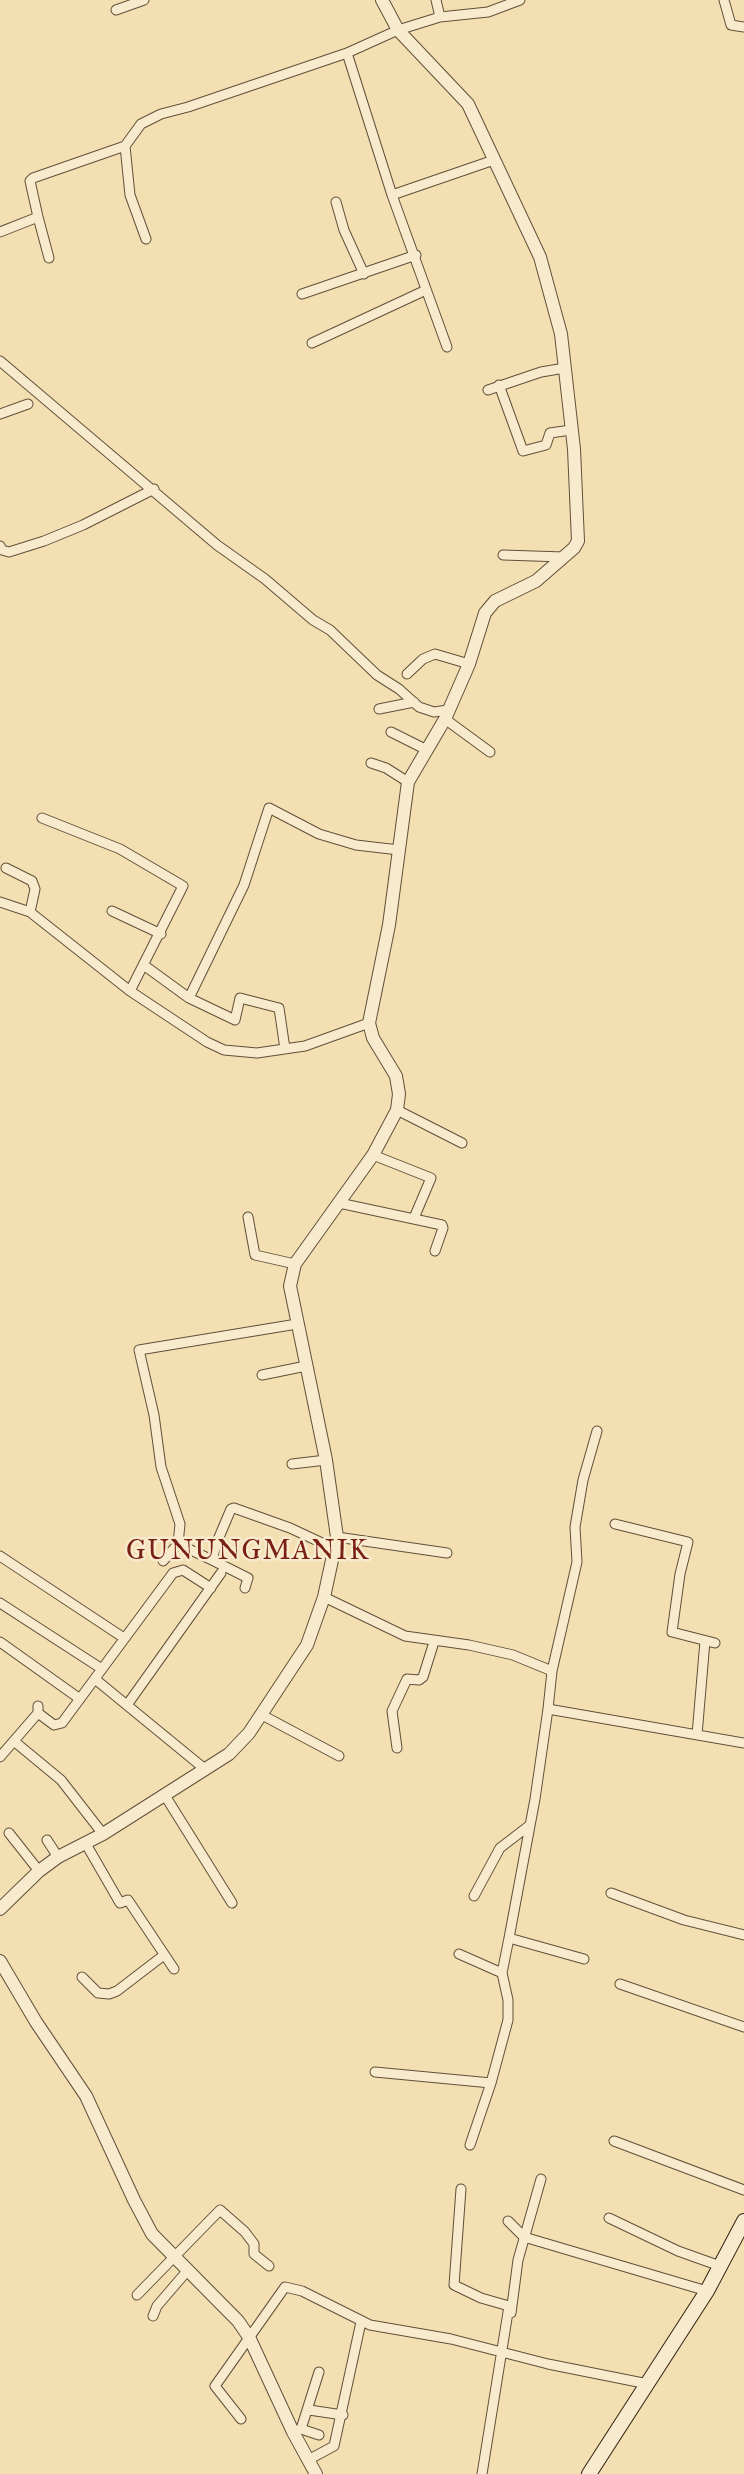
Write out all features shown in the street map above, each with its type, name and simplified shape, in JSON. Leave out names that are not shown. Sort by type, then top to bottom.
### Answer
[{"type":"main road","points":[[589,2474],[706,2291],[744,2221]]},
{"type":"street","points":[[116,10],[144,0]]},
{"type":"street","points":[[0,1909],[39,1871],[58,1857],[103,1834],[229,1754],[262,1714],[307,1645],[324,1597],[336,1543],[326,1460],[290,1286],[295,1264],[373,1155],[397,1110],[399,1094],[396,1076],[373,1038],[369,1023],[389,925],[408,782],[447,715],[469,664],[485,613],[495,601],[536,581],[565,557],[578,541],[572,430],[561,334],[540,257],[468,104],[398,30],[382,0]]},
{"type":"street","points":[[436,0],[440,17]]},
{"type":"street","points":[[49,258],[30,181],[33,178],[125,146],[141,124],[161,114],[347,53],[398,30],[440,17],[488,12],[520,0]]},
{"type":"street","points":[[724,0],[731,25],[744,27]]},
{"type":"street","points":[[347,53],[392,195],[416,255],[447,347]]},
{"type":"street","points":[[125,146],[130,195],[146,239]]},
{"type":"street","points":[[392,195],[494,160]]},
{"type":"street","points":[[336,202],[344,230],[364,274]]},
{"type":"street","points":[[0,232],[38,217]]},
{"type":"street","points":[[302,294],[416,255]]},
{"type":"street","points":[[312,343],[426,290]]},
{"type":"street","points":[[0,361],[218,545],[265,579],[313,620],[330,630],[377,675],[419,707],[447,715],[490,752]]},
{"type":"street","points":[[488,390],[565,368]]},
{"type":"street","points":[[499,385],[523,452],[546,445],[550,434],[572,430]]},
{"type":"street","points":[[0,414],[28,404]]},
{"type":"street","points":[[0,546],[2,550],[9,552],[44,541],[83,525],[154,489]]},
{"type":"street","points":[[503,555],[565,557]]},
{"type":"street","points":[[407,674],[423,659],[435,654],[469,664]]},
{"type":"street","points":[[379,709],[414,702]]},
{"type":"street","points":[[391,732],[428,750]]},
{"type":"street","points":[[371,763],[386,768],[408,782]]},
{"type":"street","points":[[189,998],[244,885],[269,808],[319,834],[356,845],[399,850]]},
{"type":"street","points":[[42,818],[120,849],[183,886],[145,966],[130,991]]},
{"type":"street","points":[[6,868],[32,881],[35,889],[30,912]]},
{"type":"street","points":[[0,902],[30,912],[130,991],[207,1042],[224,1050],[257,1053],[305,1046],[369,1023]]},
{"type":"street","points":[[112,911],[161,933]]},
{"type":"street","points":[[145,966],[189,998],[235,1020],[240,998],[279,1008],[285,1049]]},
{"type":"street","points":[[397,1110],[462,1143]]},
{"type":"street","points":[[373,1155],[431,1178],[414,1218]]},
{"type":"street","points":[[339,1203],[414,1218],[443,1227],[435,1251]]},
{"type":"street","points":[[248,1217],[255,1255],[295,1264]]},
{"type":"street","points":[[164,1561],[178,1544],[179,1516],[161,1467],[154,1415],[139,1350],[297,1324]]},
{"type":"street","points":[[262,1375],[306,1366]]},
{"type":"street","points":[[470,2145],[491,2083],[508,2019],[508,2000],[502,1973],[530,1825],[552,1671],[577,1562],[575,1527],[583,1480],[597,1431]]},
{"type":"street","points":[[292,1464],[326,1460]]},
{"type":"street","points":[[212,1560],[217,1542],[231,1509],[234,1508],[336,1543],[447,1553]]},
{"type":"street","points":[[615,1524],[688,1542],[680,1574],[672,1632],[710,1642],[697,1735]]},
{"type":"street","points":[[178,1544],[248,1578],[245,1588]]},
{"type":"street","points":[[0,1556],[124,1638]]},
{"type":"street","points":[[0,1757],[15,1742],[38,1710],[58,1725],[80,1699],[173,1573],[183,1570],[211,1588]]},
{"type":"street","points":[[127,1705],[221,1573]]},
{"type":"street","points":[[324,1597],[389,1630],[434,1642],[469,1645],[513,1655],[552,1671]]},
{"type":"street","points":[[0,1603],[102,1669]]},
{"type":"street","points":[[0,1642],[80,1699]]},
{"type":"street","points":[[397,1748],[392,1711],[407,1679],[419,1680],[423,1677],[434,1642]]},
{"type":"street","points":[[95,1679],[206,1770]]},
{"type":"street","points":[[548,1709],[744,1743]]},
{"type":"street","points":[[262,1714],[339,1756]]},
{"type":"street","points":[[15,1742],[61,1780],[103,1834]]},
{"type":"street","points":[[164,1794],[232,1903]]},
{"type":"street","points":[[474,1896],[500,1848],[530,1825]]},
{"type":"street","points":[[9,1833],[39,1871]]},
{"type":"street","points":[[47,1840],[58,1857]]},
{"type":"street","points":[[86,1844],[120,1903],[128,1900],[174,1969]]},
{"type":"street","points":[[611,1893],[684,1920],[744,1935]]},
{"type":"street","points":[[509,1938],[584,1959]]},
{"type":"street","points":[[459,1953],[502,1973]]},
{"type":"street","points":[[82,1977],[98,1992],[109,1994],[117,1991],[164,1955]]},
{"type":"street","points":[[0,1961],[36,2022],[86,2096],[152,2234],[238,2321],[249,2337],[297,2431],[316,2474]]},
{"type":"street","points":[[620,1984],[744,2027]]},
{"type":"street","points":[[375,2072],[491,2083]]},
{"type":"street","points":[[614,2141],[744,2190]]},
{"type":"street","points":[[482,2474],[518,2260],[541,2179]]},
{"type":"street","points":[[461,2189],[454,2285],[481,2298],[509,2306],[504,2351]]},
{"type":"street","points":[[137,2295],[220,2210],[245,2232],[254,2244],[254,2254],[269,2266]]},
{"type":"street","points":[[609,2218],[678,2252],[720,2266]]},
{"type":"street","points":[[508,2222],[525,2237],[706,2291]]},
{"type":"street","points":[[153,2316],[157,2306],[188,2271]]},
{"type":"street","points":[[241,2419],[215,2386],[285,2287],[302,2292],[362,2322],[648,2384]]},
{"type":"street","points":[[308,2460],[334,2446],[343,2415],[362,2322]]},
{"type":"street","points":[[297,2431],[309,2410],[319,2372]]},
{"type":"street","points":[[309,2410],[343,2415]]},
{"type":"street","points":[[297,2431],[319,2435]]},
{"type":"district","name":"GUNUNGMANIK","points":[[248,1552]]}]
